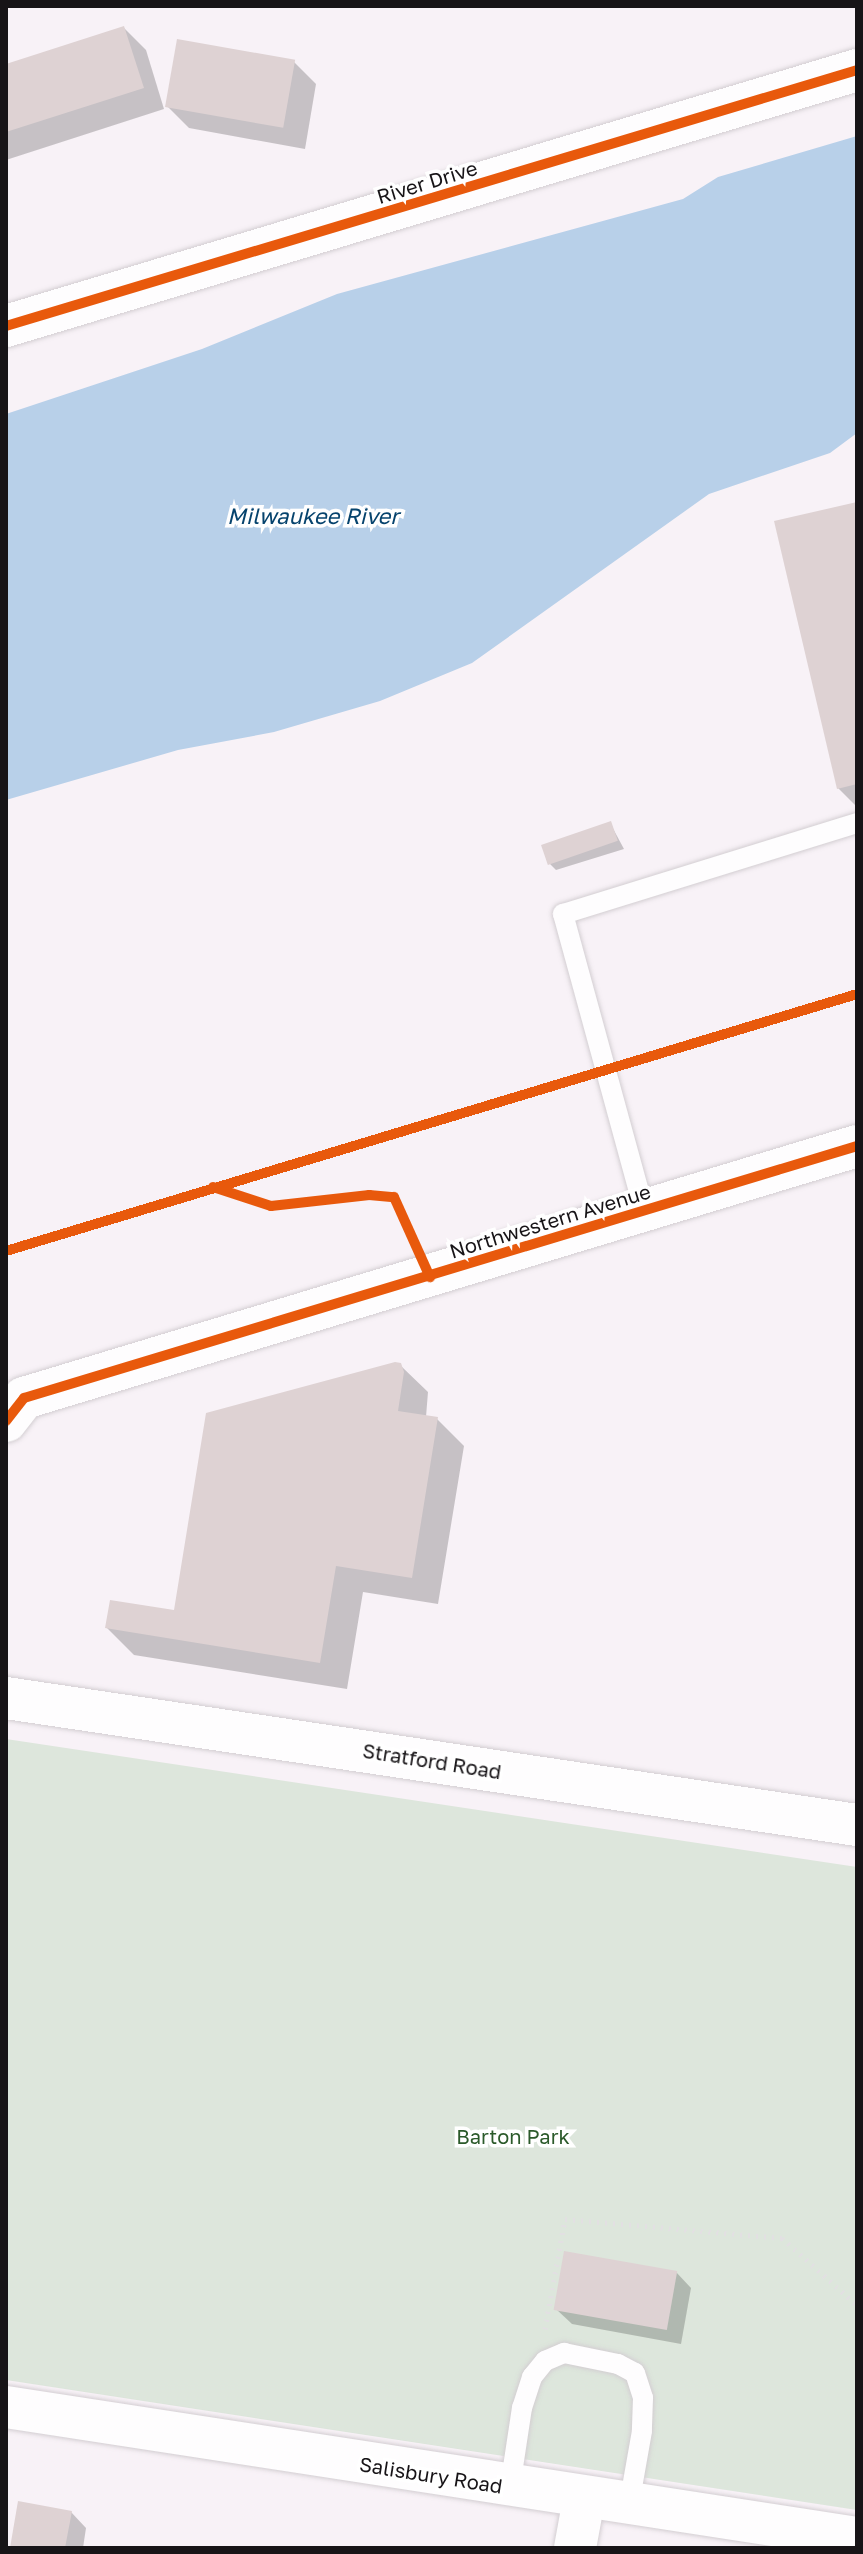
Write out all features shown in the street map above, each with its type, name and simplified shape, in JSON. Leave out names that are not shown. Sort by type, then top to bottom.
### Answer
[{"type":"street","name":"River Drive","points":[[6,326],[857,70]]},
{"type":"street","name":"Northwestern Avenue","points":[[15,1410],[644,1210],[857,1146]]},
{"type":"street","name":"Stratford Road","points":[[6,1698],[857,1825]]},
{"type":"street","name":"Salisbury Road","points":[[6,2407],[584,2499],[857,2538]]},
{"type":"street","points":[[575,2548],[584,2499]]},
{"type":"lane","points":[[644,1210],[563,914],[857,823]]},
{"type":"lane","points":[[510,2487],[522,2408],[532,2377],[545,2361],[564,2353],[618,2364],[635,2373],[643,2398],[642,2431],[629,2505]]},
{"type":"path","points":[[545,2361],[544,2336],[565,2219],[782,2238],[857,2305]]},
{"type":"green space","name":"Barton Park","points":[[6,1739],[857,1867],[857,2510],[6,2380]]},
{"type":"water","name":"Milwaukee River","points":[[857,136],[857,433],[830,453],[709,494],[472,663],[380,701],[274,732],[178,750],[6,800],[6,414],[202,349],[337,294],[683,199],[718,177]]},
{"type":"building","points":[[124,26],[144,88],[6,132],[6,64]]},
{"type":"building","points":[[177,39],[295,60],[283,128],[165,107]]},
{"type":"building","points":[[857,502],[857,784],[837,789],[774,521]]},
{"type":"building","points":[[611,821],[618,841],[548,865],[541,845]]},
{"type":"building","points":[[395,1362],[401,1363],[404,1372],[398,1411],[438,1417],[412,1578],[336,1566],[320,1663],[105,1628],[110,1600],[174,1610],[206,1413]]},
{"type":"building","points":[[564,2251],[677,2271],[667,2330],[554,2310]]},
{"type":"building","points":[[18,2501],[72,2511],[65,2548],[10,2548]]},
{"type":"cycle path","points":[[6,326],[857,70]]},
{"type":"cycle path","points":[[6,1251],[857,994]]},
{"type":"cycle path","points":[[6,1421],[24,1398],[857,1146]]},
{"type":"cycle path","points":[[213,1187],[271,1206],[369,1195],[394,1197],[430,1277]]}]
